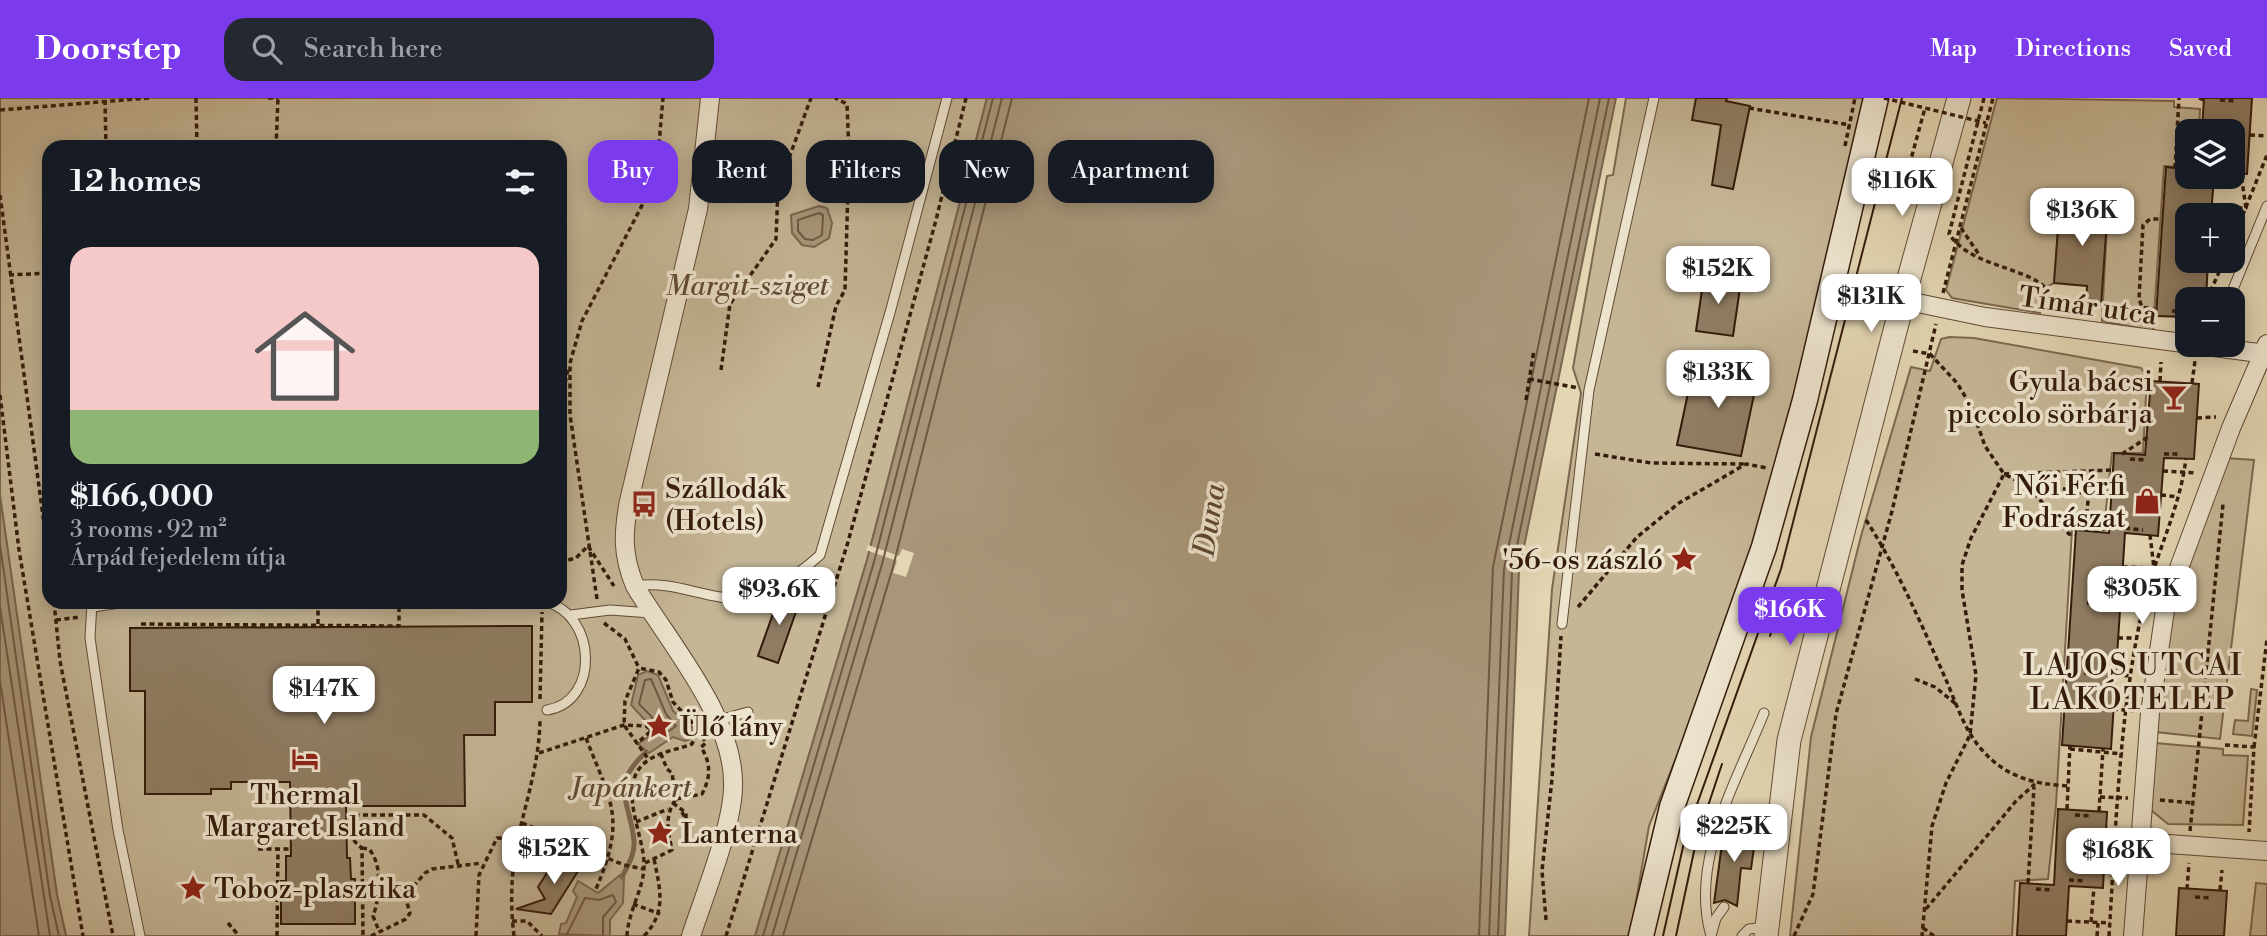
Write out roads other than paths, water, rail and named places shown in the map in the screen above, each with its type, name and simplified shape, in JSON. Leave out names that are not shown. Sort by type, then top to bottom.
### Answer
[{"type":"main road","points":[[1641,936],[1672,807],[1759,560],[1805,400],[1876,98]]},
{"type":"street","points":[[691,936],[730,808],[733,786],[731,753],[719,720],[635,586],[624,554],[627,514],[698,209],[710,98]]},
{"type":"street","points":[[1767,931],[1789,740],[1903,299],[1959,98]]},
{"type":"street","name":"Tímár utca","points":[[1903,299],[1939,309],[2175,342]]},
{"type":"street","name":"Tímár utca","points":[[2245,349],[2265,351]]},
{"type":"street","points":[[2133,936],[2150,713],[2166,603],[2231,428],[2265,351]]},
{"type":"street","points":[[2140,842],[2267,851]]},
{"type":"lane","points":[[635,586],[658,582],[738,599],[752,597],[798,573],[820,555],[891,309],[947,98]]},
{"type":"lane","points":[[1562,624],[1580,449],[1589,390],[1654,98]]},
{"type":"lane","points":[[2234,287],[2267,206]]},
{"type":"lane","points":[[92,609],[90,638],[116,816],[140,936]]},
{"type":"lane","points":[[547,710],[562,708],[575,696],[582,676],[585,654],[582,636],[571,615],[564,609]]},
{"type":"lane","points":[[571,615],[599,611],[651,613]]},
{"type":"lane","points":[[719,720],[748,712]]},
{"type":"lane","points":[[1711,936],[1704,912],[1708,864],[1715,836],[1764,713]]},
{"type":"lane","points":[[1711,936],[1716,918],[1724,907]]},
{"type":"lane","points":[[1742,936],[1749,929],[1767,931]]},
{"type":"water","name":"Duna","points":[[987,98],[1616,98],[1519,571],[1505,936],[755,936],[867,560],[960,203],[1034,203],[1034,140],[976,140]]},
{"type":"water","points":[[819,206],[827,208],[832,223],[829,238],[814,247],[802,245],[792,233],[791,215]]},
{"type":"water","points":[[0,496],[57,895],[66,936],[0,936]]},
{"type":"water","points":[[647,671],[658,675],[673,711],[693,728],[691,739],[685,741],[673,737],[649,753],[638,744],[651,735],[645,720],[631,705],[638,675]]},
{"type":"water","points":[[620,875],[624,878],[623,903],[610,920],[610,936],[559,934],[561,924],[566,923],[577,897],[573,891],[578,881],[598,893]]},
{"type":"waterway","points":[[622,877],[634,846],[625,784],[628,774],[646,752]]},
{"type":"tram line","points":[[1663,936],[1685,838],[1781,569],[1902,98]]},
{"type":"tram line","points":[[1770,636],[1785,589]]},
{"type":"tram line","points":[[1676,936],[1696,842],[1722,764]]},
{"type":"place","name":"Gyula bácsi piccolo sörbárja","points":[[2174,397]]},
{"type":"place","name":"Női Férfi Fodrászat","points":[[2147,501]]},
{"type":"place","name":"Szállodák (Hotels)","points":[[644,504]]},
{"type":"place","name":"'56-os zászló","points":[[1684,559]]},
{"type":"place","name":"Ülő lány","points":[[659,726]]},
{"type":"place","name":"Thermal Margaret Island","points":[[305,759]]},
{"type":"place","name":"Lanterna","points":[[660,833]]},
{"type":"place","name":"Toboz-plasztika","points":[[193,888]]},
{"type":"district","name":"LAJOS UTCAI LAKÓTELEP","points":[[2133,682]]},
{"type":"park label","name":"Margit-sziget","points":[[747,285]]},
{"type":"park label","name":"Japánkert","points":[[631,787]]}]
